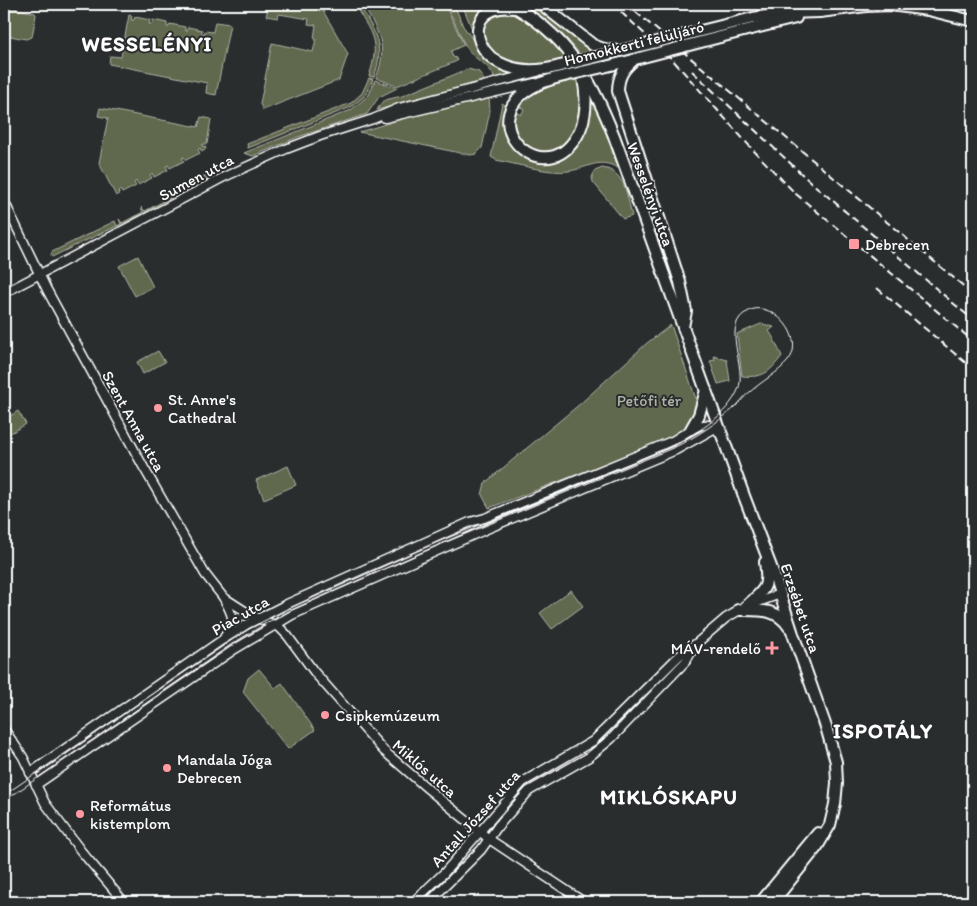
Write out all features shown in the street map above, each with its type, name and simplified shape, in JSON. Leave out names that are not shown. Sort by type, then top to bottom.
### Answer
[{"type":"main road","name":"Wesselényi utca","points":[[509,4],[519,9],[554,35],[577,61],[594,88],[605,112],[706,390],[717,427]]},
{"type":"main road","points":[[541,4],[593,45],[618,51]]},
{"type":"main road","points":[[754,23],[784,13],[820,12],[890,5],[928,10],[973,20]]},
{"type":"main road","points":[[519,9],[498,7],[484,14],[478,29],[480,43],[489,54],[510,66],[548,75]]},
{"type":"main road","name":"Homokkerti felüljáró","points":[[548,75],[618,51],[754,23]]},
{"type":"main road","name":"Homokkerti felüljáró","points":[[562,71],[635,59],[754,23]]},
{"type":"main road","points":[[635,59],[624,69],[618,87],[680,282],[686,311],[682,328]]},
{"type":"main road","points":[[548,75],[520,96],[511,107],[508,117],[510,132],[517,145],[528,154],[539,157],[550,157],[562,152],[571,145],[581,128],[586,99],[584,81],[577,61]]},
{"type":"main road","points":[[691,429],[699,416],[706,390]]},
{"type":"main road","name":"Erzsébet utca","points":[[717,427],[724,440],[780,594],[826,724],[836,762],[837,783],[830,825],[817,847],[773,902]]},
{"type":"main road","points":[[742,608],[762,592],[767,583],[762,544]]},
{"type":"main road","points":[[742,608],[764,610],[778,615],[793,634]]},
{"type":"main road","name":"Erzsébet utca","points":[[761,902],[813,841],[835,804]]},
{"type":"street","name":"Sumen utca","points":[[4,293],[244,167],[320,136],[373,119],[400,115],[548,75]]},
{"type":"street","name":"Szent Anna utca","points":[[4,201],[39,275],[144,468],[206,574],[223,597],[259,618],[278,623]]},
{"type":"street","points":[[691,429],[701,425],[717,427]]},
{"type":"street","name":"Piac utca","points":[[36,785],[235,649],[278,623],[489,528],[676,450],[717,427]]},
{"type":"street","name":"Piac utca","points":[[30,773],[222,640],[259,618],[470,522],[485,518],[672,441],[691,429]]},
{"type":"street","name":"Antall József utca","points":[[413,902],[444,873],[523,782],[593,741],[679,656],[714,627],[742,608],[780,594]]},
{"type":"street","points":[[222,640],[232,627],[232,613],[223,597]]},
{"type":"street","points":[[278,623],[287,604]]},
{"type":"street","name":"Miklós utca","points":[[278,623],[315,673],[384,752],[480,832],[584,902]]},
{"type":"street","name":"Antall József utca","points":[[429,902],[481,850],[529,791],[589,757],[611,739],[686,661],[698,642]]},
{"type":"street","points":[[4,729],[23,757],[45,803],[81,851],[124,902]]},
{"type":"green space","points":[[269,4],[319,4],[348,54],[339,80],[263,110],[260,104],[272,43],[313,52],[316,39],[314,38],[316,25],[308,24],[309,19],[279,14],[278,18],[266,16]]},
{"type":"green space","points":[[354,4],[359,4],[377,39],[379,56],[374,77],[369,76],[374,45],[369,30]]},
{"type":"green space","points":[[362,4],[441,4],[448,11],[464,45],[451,51],[457,61],[397,86],[376,78],[382,57],[382,48],[373,22]]},
{"type":"green space","points":[[443,4],[454,4],[463,26],[481,51],[516,73],[495,80],[490,70],[469,51],[451,15]]},
{"type":"green space","points":[[462,4],[494,4],[482,13],[474,34]]},
{"type":"green space","points":[[523,4],[536,4],[600,51],[582,57],[555,28]]},
{"type":"green space","points":[[4,6],[35,13],[32,37],[26,39],[4,35]]},
{"type":"green space","points":[[510,11],[541,33],[568,61],[538,67],[510,62],[489,49],[481,34],[489,13]]},
{"type":"green space","points":[[129,15],[132,16],[131,20],[134,20],[135,17],[150,20],[149,24],[152,24],[153,20],[167,23],[167,27],[170,24],[185,27],[187,31],[188,27],[202,30],[202,34],[205,31],[213,32],[215,22],[230,24],[216,95],[206,93],[207,83],[109,64],[110,56],[121,57]]},
{"type":"green space","points":[[468,69],[479,72],[485,82],[377,110],[385,100],[402,96]]},
{"type":"green space","points":[[369,78],[373,79],[366,95],[351,107],[248,148],[247,144],[351,103],[362,93]]},
{"type":"green space","points":[[579,79],[583,92],[581,120],[567,145],[548,154],[528,150],[512,130],[513,110],[521,115],[524,109],[518,106],[533,94],[553,85]]},
{"type":"green space","points":[[375,80],[397,88],[379,97],[367,114],[298,137],[253,156],[244,153],[351,110],[369,95]]},
{"type":"green space","points":[[589,96],[606,133],[618,168],[605,163],[599,163],[576,170],[561,172],[533,168],[496,160],[491,157],[502,103],[508,107],[521,153],[566,154]]},
{"type":"green space","points":[[489,98],[490,111],[482,148],[476,154],[470,155],[359,132],[402,119]]},
{"type":"green space","points":[[100,108],[198,127],[201,117],[211,119],[207,144],[202,146],[206,147],[205,150],[202,152],[200,148],[198,150],[200,153],[186,160],[184,157],[182,158],[184,161],[170,168],[168,165],[166,166],[168,170],[154,177],[152,173],[150,175],[152,178],[138,185],[136,181],[134,183],[136,186],[122,193],[120,190],[118,191],[119,194],[116,196],[99,163],[108,118],[98,116]]},
{"type":"green space","points":[[602,168],[610,170],[621,179],[627,193],[632,216],[623,219],[593,182],[592,177],[595,171]]},
{"type":"green space","points":[[223,170],[130,220],[52,257],[52,252],[115,221],[117,226],[121,224],[119,219],[122,223],[143,212],[141,207],[145,211],[162,202],[161,197],[163,201],[170,198],[168,194],[171,197],[185,189],[185,185],[187,188],[204,179],[204,175],[206,178]]},
{"type":"green space","points":[[138,256],[153,287],[135,296],[119,266]]},
{"type":"green space","points":[[761,324],[774,327],[769,331],[782,356],[765,373],[755,376],[742,376],[737,334]]},
{"type":"green space","name":"Petőfi tér","points":[[671,325],[699,408],[689,427],[672,438],[489,508],[482,495],[485,483],[581,403],[647,343]]},
{"type":"green space","points":[[158,351],[165,362],[143,374],[137,362]]},
{"type":"green space","points":[[714,356],[727,360],[730,381],[718,384],[710,361],[715,360]]},
{"type":"green space","points":[[18,411],[26,424],[4,437],[4,420]]},
{"type":"green space","points":[[288,466],[296,485],[264,499],[256,480]]},
{"type":"green space","points":[[571,590],[583,606],[552,629],[540,613]]},
{"type":"green space","points":[[259,669],[275,688],[282,683],[315,730],[288,749],[243,692],[248,678]]},
{"type":"tram line","points":[[4,795],[248,629],[325,591],[648,456],[695,433],[720,415],[738,390],[740,370],[735,335],[736,325],[740,317],[753,309],[764,309],[780,318],[790,331],[794,346],[788,361],[748,393],[733,409],[698,435],[675,447],[439,545],[268,622],[232,644],[4,801]]},
{"type":"railway","points":[[612,4],[671,58],[754,151],[796,194],[973,341]]},
{"type":"railway","points":[[626,4],[973,294]]},
{"type":"railway","points":[[692,71],[806,178],[973,320]]},
{"type":"railway","points":[[877,288],[973,369]]},
{"type":"place","name":"Debrecen","points":[[854,244]]},
{"type":"place","name":"St. Anne's Cathedral","points":[[158,408]]},
{"type":"place","name":"MÁV-rendelő","points":[[772,648]]},
{"type":"place","name":"Csipkemúzeum","points":[[325,715]]},
{"type":"place","name":"Mandala Jóga Debrecen","points":[[167,768]]},
{"type":"place","name":"Református kistemplom","points":[[80,814]]},
{"type":"district","name":"WESSELÉNYI","points":[[147,44]]},
{"type":"district","name":"ISPOTÁLY","points":[[883,731]]},
{"type":"district","name":"MIKLÓSKAPU","points":[[669,797]]}]
